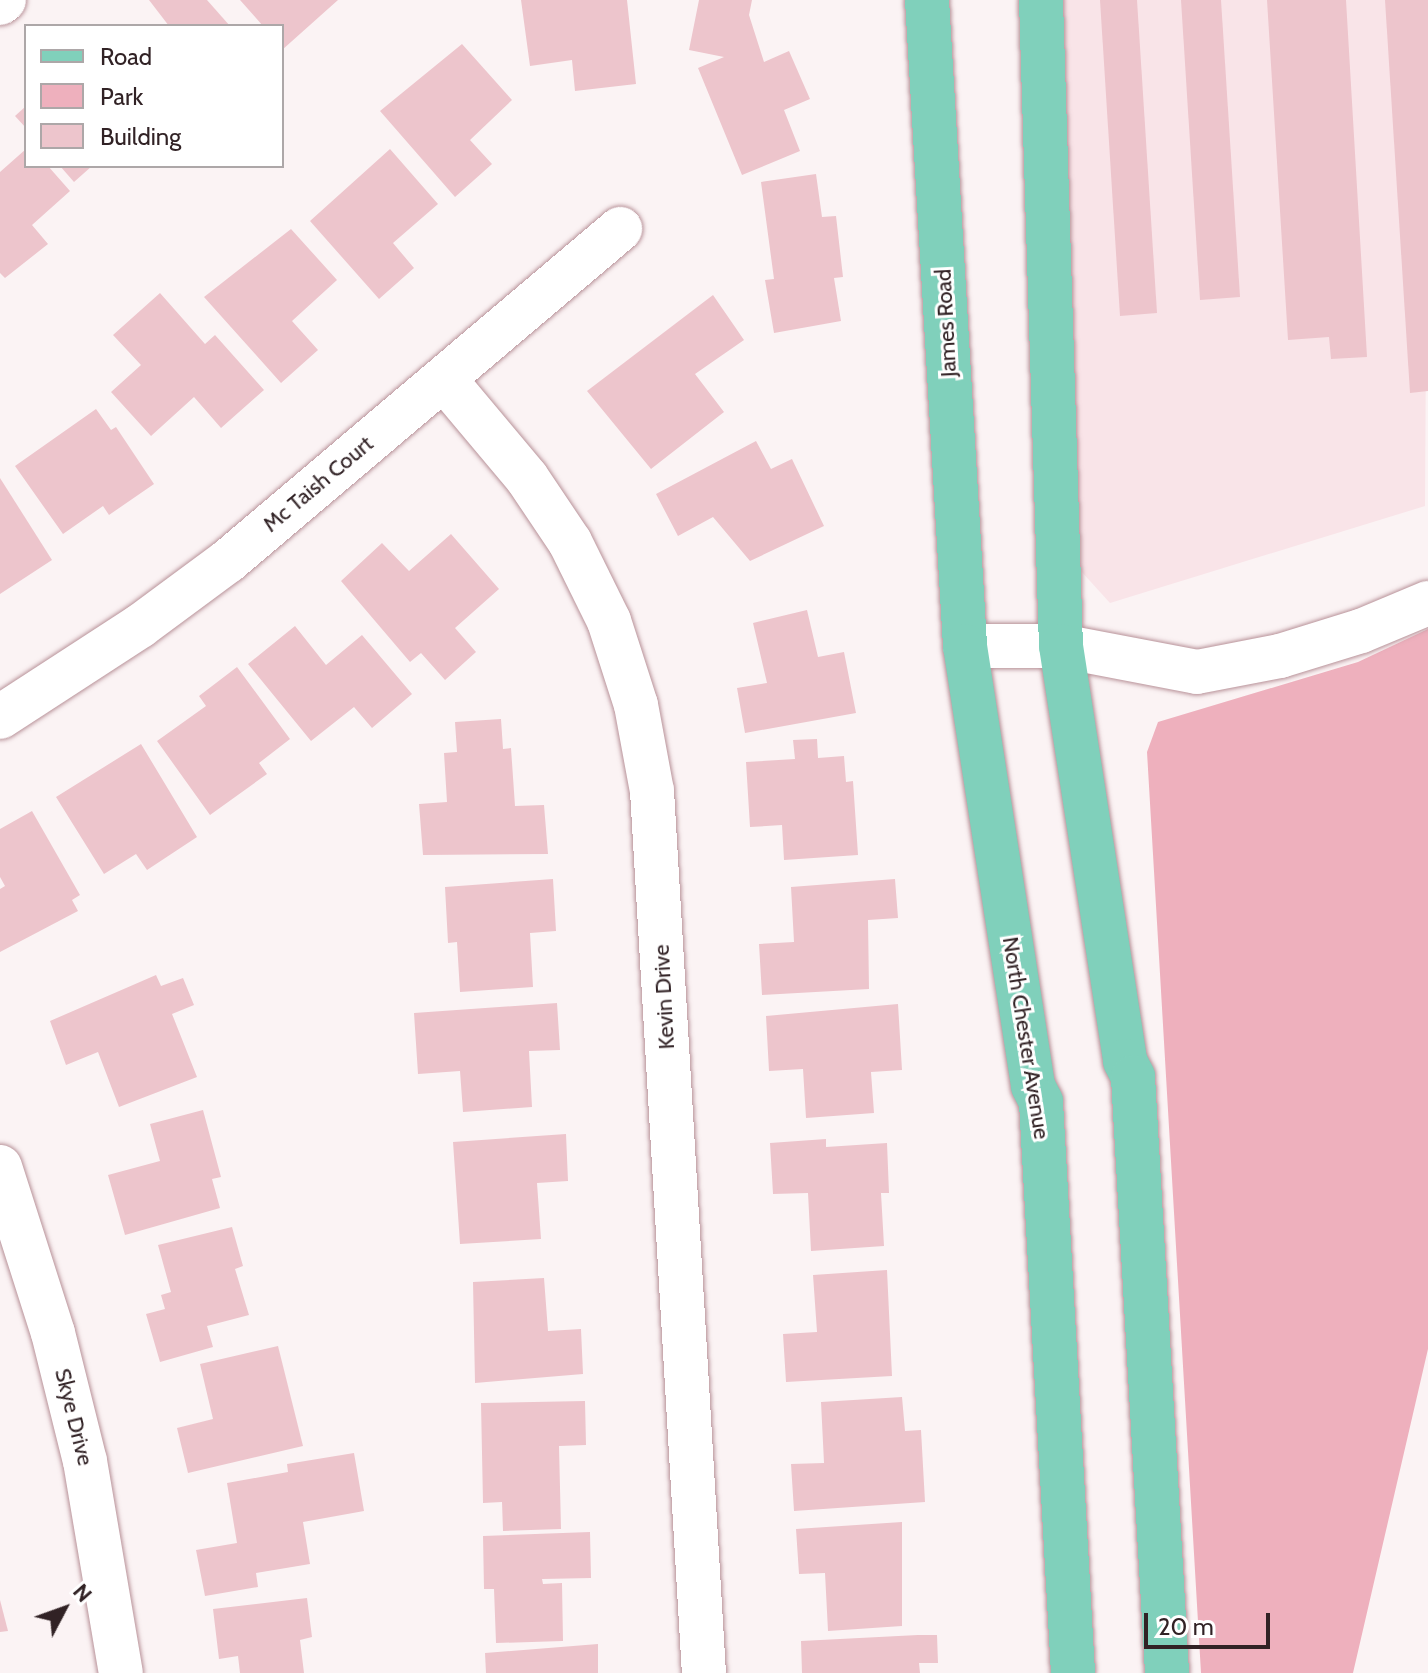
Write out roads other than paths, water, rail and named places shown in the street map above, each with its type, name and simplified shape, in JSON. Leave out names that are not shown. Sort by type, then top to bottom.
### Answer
[{"type":"main road","name":"James Road","points":[[927,0],[965,646]]},
{"type":"main road","points":[[1041,0],[1061,646],[1125,1061],[1133,1077],[1167,1673]]},
{"type":"main road","name":"North Chester Avenue","points":[[965,646],[1033,1086],[1041,1102],[1073,1673]]},
{"type":"street","name":"Mc Taish Court","points":[[0,717],[140,626],[228,561],[620,229]]},
{"type":"street","name":"Kevin Drive","points":[[444,379],[527,478],[570,542],[609,621],[636,705],[652,791],[704,1673]]},
{"type":"street","points":[[965,646],[1061,646],[1197,672],[1280,656],[1361,631],[1428,603]]},
{"type":"street","name":"Skye Drive","points":[[0,1167],[53,1333],[85,1461],[121,1673]]}]
